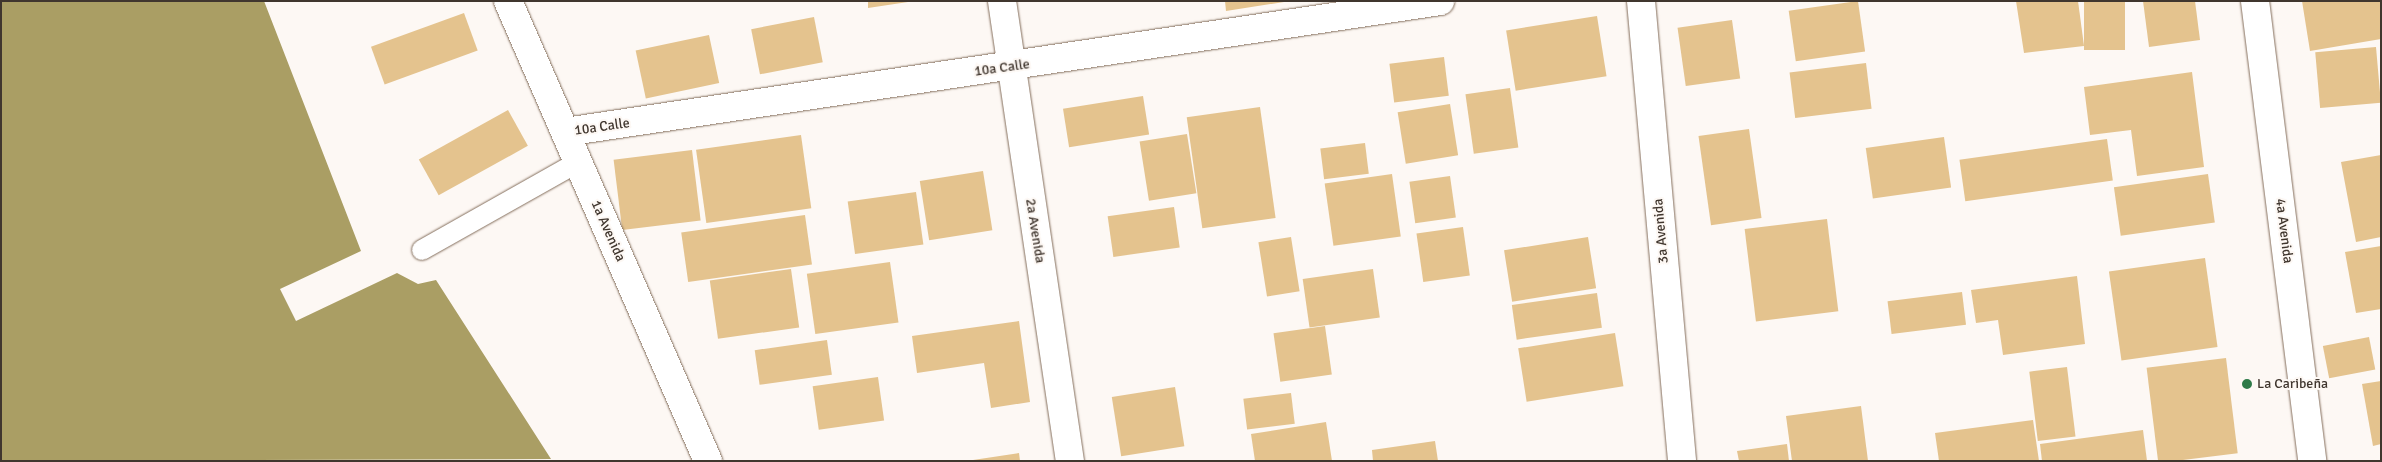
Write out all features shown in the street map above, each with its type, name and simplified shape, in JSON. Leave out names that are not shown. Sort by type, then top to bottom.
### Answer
[{"type":"street","name":"1a Avenida","points":[[508,1],[708,461]]},
{"type":"street","name":"2a Avenida","points":[[1002,1],[1010,67],[1070,461]]},
{"type":"street","name":"10a Calle","points":[[565,132],[1010,67],[1440,1]]},
{"type":"street","name":"3a Avenida","points":[[1641,1],[1682,461]]},
{"type":"street","name":"4a Avenida","points":[[2255,1],[2312,461]]},
{"type":"lane","points":[[422,250],[578,162]]},
{"type":"shaded area","points":[[1,1],[264,1],[361,251],[280,289],[296,321],[397,273],[418,284],[436,280],[551,459],[1,461]]},
{"type":"building","points":[[868,1],[908,1],[908,2],[868,8]]},
{"type":"building","points":[[1225,1],[1284,1],[1284,2],[1226,11]]},
{"type":"building","points":[[1858,1],[1865,52],[1796,61],[1789,11]]},
{"type":"building","points":[[2016,1],[2078,1],[2084,46],[2024,53]]},
{"type":"building","points":[[2084,1],[2125,1],[2125,50],[2084,50]]},
{"type":"building","points":[[2143,1],[2195,1],[2200,40],[2149,47]]},
{"type":"building","points":[[2302,1],[2381,1],[2381,39],[2310,51]]},
{"type":"building","points":[[464,13],[478,51],[385,84],[371,47]]},
{"type":"building","points":[[1597,16],[1607,76],[1516,91],[1506,30]]},
{"type":"building","points":[[814,17],[823,62],[760,74],[751,29]]},
{"type":"building","points":[[1732,20],[1740,78],[1686,86],[1678,28]]},
{"type":"building","points":[[709,35],[719,83],[646,99],[636,51]]},
{"type":"building","points":[[2376,47],[2381,103],[2320,108],[2315,52]]},
{"type":"building","points":[[1444,57],[1449,96],[1394,102],[1389,64]]},
{"type":"building","points":[[1866,63],[1872,109],[1795,118],[1790,72]]},
{"type":"building","points":[[2192,72],[2204,167],[2137,176],[2131,130],[2090,135],[2084,87]]},
{"type":"building","points":[[1510,88],[1518,147],[1474,154],[1465,94]]},
{"type":"building","points":[[1143,96],[1149,135],[1069,147],[1063,109]]},
{"type":"building","points":[[1450,104],[1458,155],[1406,164],[1398,112]]},
{"type":"building","points":[[1260,107],[1276,218],[1202,228],[1187,117]]},
{"type":"building","points":[[508,110],[528,146],[439,195],[419,159]]},
{"type":"building","points":[[1749,129],[1762,218],[1711,225],[1698,136]]},
{"type":"building","points":[[1187,134],[1196,193],[1149,201],[1140,142]]},
{"type":"building","points":[[801,135],[811,208],[706,223],[696,150]]},
{"type":"building","points":[[1944,137],[1951,188],[1873,198],[1866,148]]},
{"type":"building","points":[[2107,139],[2113,181],[1965,201],[1959,160]]},
{"type":"building","points":[[1365,143],[1369,174],[1324,179],[1320,148]]},
{"type":"building","points":[[692,150],[701,220],[622,230],[614,160]]},
{"type":"building","points":[[2381,155],[2381,237],[2356,242],[2341,162]]},
{"type":"building","points":[[983,171],[992,230],[929,240],[920,181]]},
{"type":"building","points":[[1392,174],[1401,236],[1333,246],[1325,183]]},
{"type":"building","points":[[2208,174],[2215,223],[2121,236],[2114,187]]},
{"type":"building","points":[[1450,176],[1456,218],[1415,223],[1409,182]]},
{"type":"building","points":[[916,192],[923,244],[855,254],[848,202]]},
{"type":"building","points":[[1174,207],[1180,248],[1113,257],[1108,216]]},
{"type":"building","points":[[805,215],[812,265],[688,282],[681,232]]},
{"type":"building","points":[[1827,219],[1838,311],[1756,321],[1745,229]]},
{"type":"building","points":[[1463,227],[1470,276],[1423,282],[1416,234]]},
{"type":"building","points":[[1291,237],[1300,291],[1267,296],[1258,242]]},
{"type":"building","points":[[1588,237],[1596,288],[1512,302],[1504,250]]},
{"type":"building","points":[[2381,246],[2381,309],[2356,313],[2345,252]]},
{"type":"building","points":[[2205,258],[2218,347],[2121,361],[2109,271]]},
{"type":"building","points":[[890,262],[898,322],[815,334],[807,274]]},
{"type":"building","points":[[791,269],[799,327],[718,339],[710,280]]},
{"type":"building","points":[[1373,269],[1380,318],[1310,327],[1303,279]]},
{"type":"building","points":[[2077,276],[2085,344],[2003,355],[1998,320],[1976,323],[1971,290]]},
{"type":"building","points":[[1962,292],[1966,325],[1892,334],[1888,301]]},
{"type":"building","points":[[1597,293],[1602,328],[1517,340],[1512,305]]},
{"type":"building","points":[[1019,321],[1030,402],[991,408],[984,363],[917,373],[912,336]]},
{"type":"building","points":[[1325,326],[1332,375],[1280,382],[1274,333]]},
{"type":"building","points":[[1615,333],[1623,386],[1527,402],[1518,348]]},
{"type":"building","points":[[2369,337],[2375,369],[2329,378],[2323,346]]},
{"type":"building","points":[[827,340],[832,375],[760,385],[755,350]]},
{"type":"building","points":[[2226,358],[2238,453],[2175,461],[2158,461],[2147,368]]},
{"type":"building","points":[[2067,367],[2076,436],[2038,441],[2029,372]]},
{"type":"building","points":[[878,377],[884,421],[819,430],[813,386]]},
{"type":"building","points":[[2381,381],[2381,444],[2373,446],[2362,384]]},
{"type":"building","points":[[1175,387],[1184,446],[1121,456],[1112,397]]},
{"type":"building","points":[[1291,393],[1295,424],[1247,430],[1243,399]]},
{"type":"building","points":[[1861,406],[1868,461],[1792,461],[1786,416]]},
{"type":"building","points":[[2033,420],[2039,461],[1939,461],[1935,433]]},
{"type":"building","points":[[1326,422],[1332,461],[1255,461],[1251,434]]},
{"type":"building","points":[[2143,430],[2147,461],[2042,461],[2040,444]]},
{"type":"building","points":[[1435,441],[1438,461],[1373,461],[1372,450]]},
{"type":"building","points":[[1787,444],[1789,461],[1739,461],[1737,451]]},
{"type":"building","points":[[1019,453],[1020,461],[973,461],[973,460]]},
{"type":"place","name":"La Caribeña","points":[[2247,384]]}]
